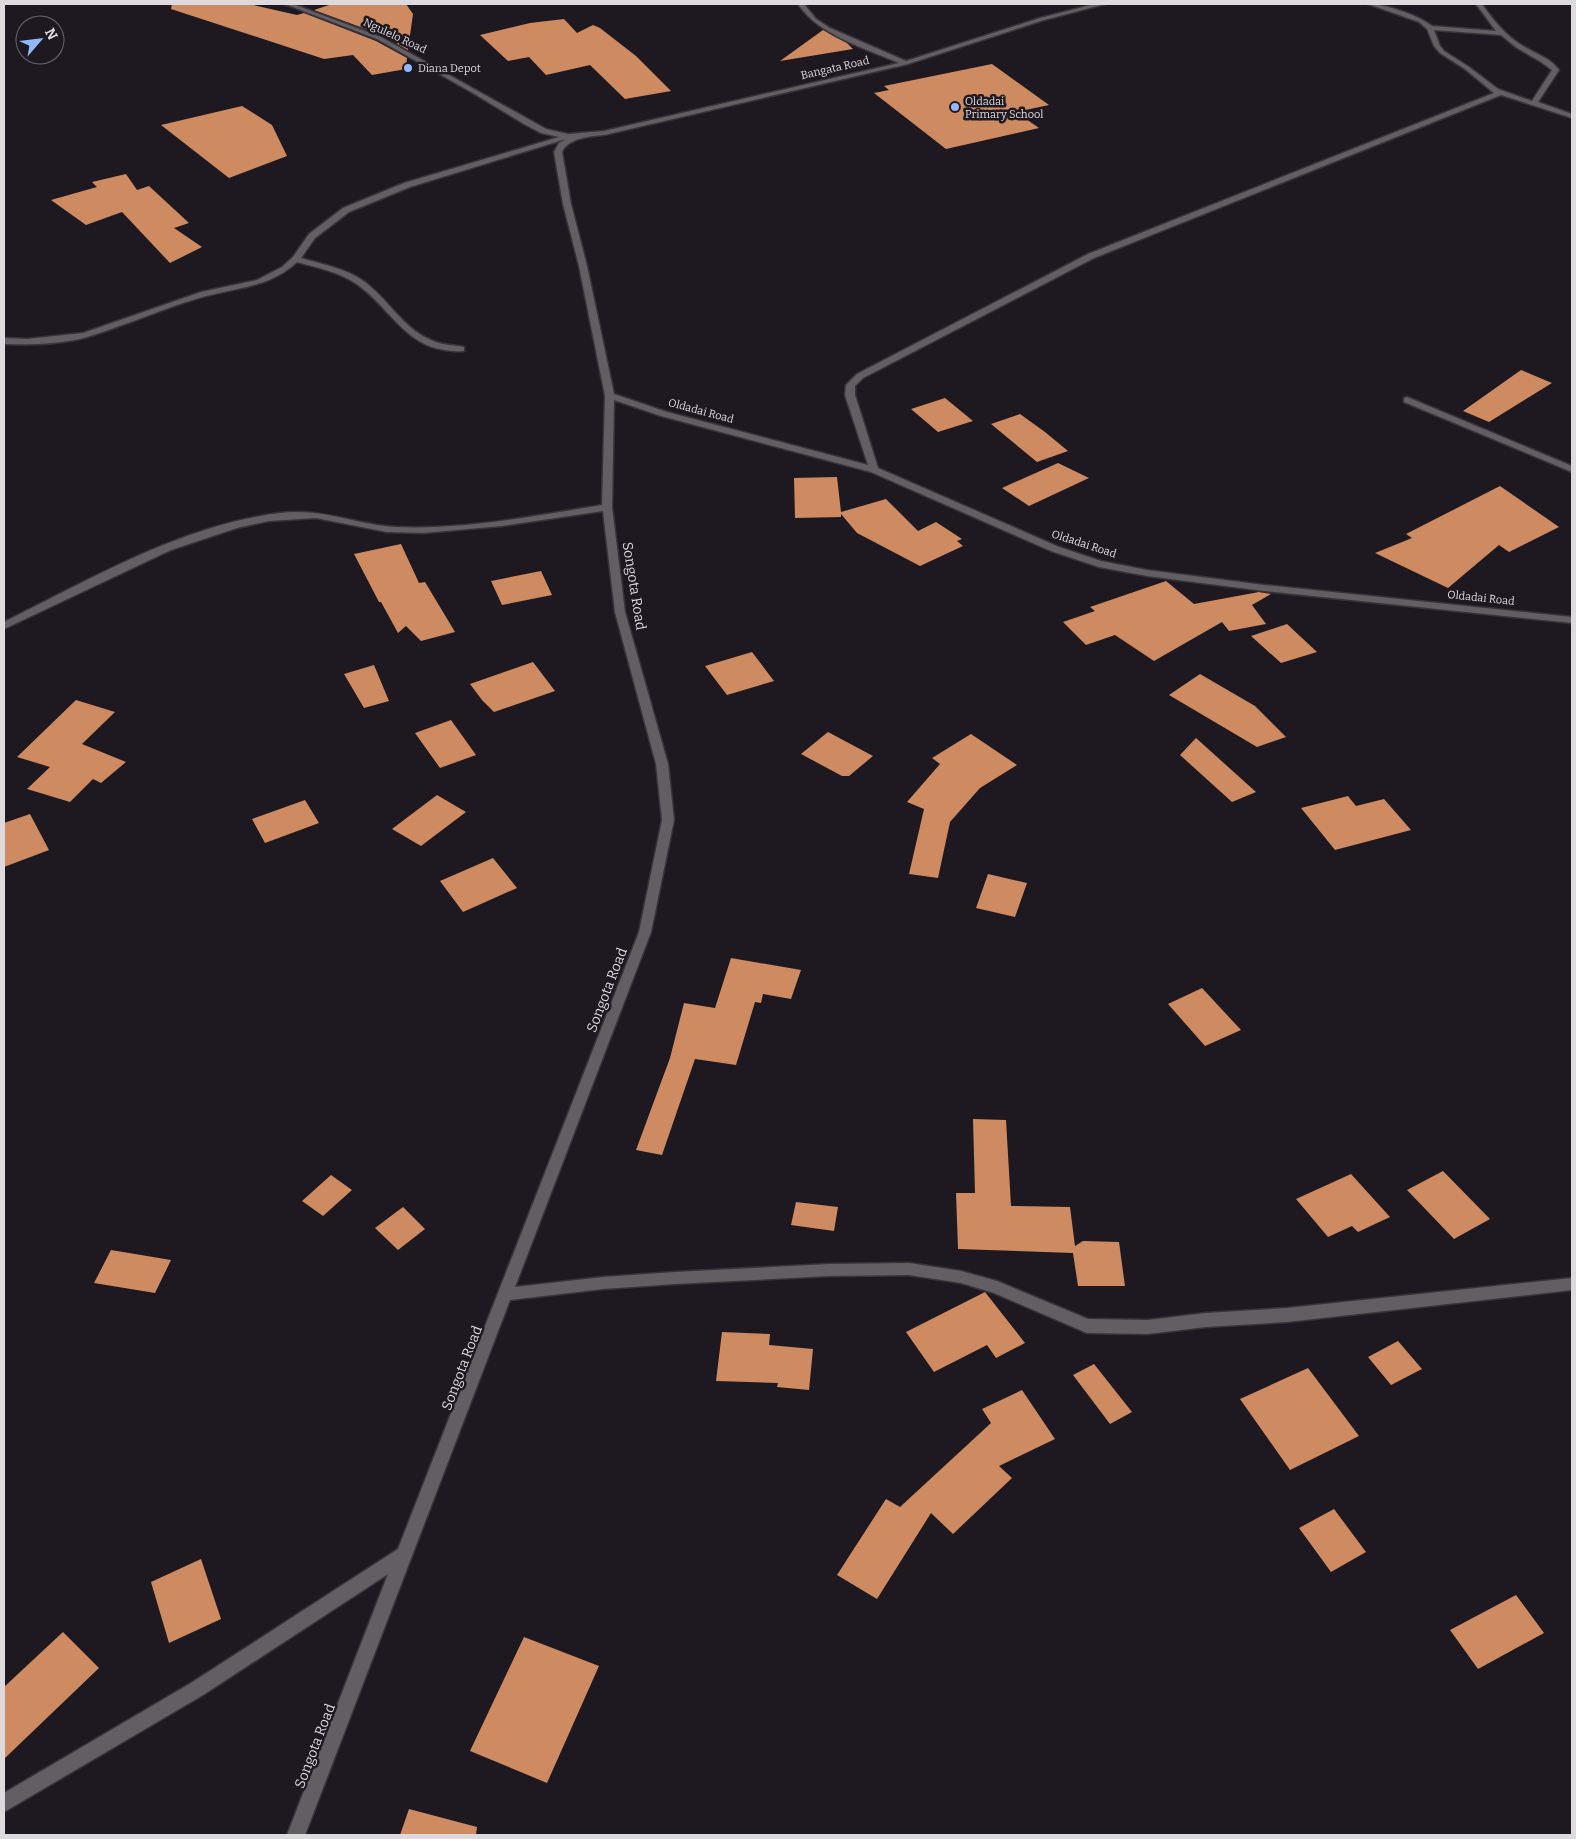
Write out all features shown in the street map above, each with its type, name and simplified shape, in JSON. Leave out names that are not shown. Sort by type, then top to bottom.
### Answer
[{"type":"street","name":"Ngulelo Road","points":[[288,4],[379,38],[468,86],[544,131],[569,136]]},
{"type":"street","points":[[801,4],[814,20],[828,29],[906,63]]},
{"type":"street","name":"Bangata Road","points":[[569,136],[604,133],[906,63],[1042,19],[1102,4]]},
{"type":"street","points":[[1371,4],[1409,15],[1422,21],[1430,28],[1437,46],[1442,52],[1467,68],[1490,88],[1572,116]]},
{"type":"street","points":[[1478,4],[1503,33],[1517,45],[1553,66],[1556,70],[1533,104]]},
{"type":"street","points":[[1430,28],[1503,33]]},
{"type":"street","points":[[874,470],[850,395],[851,385],[867,371],[942,335],[1091,256],[1501,93]]},
{"type":"street","name":"Songota Road","points":[[296,1835],[507,1294],[516,1264],[645,932],[668,820],[662,764],[620,612],[606,507],[610,396],[583,266],[567,204],[558,152],[558,148],[562,144],[588,134]]},
{"type":"street","points":[[4,341],[27,342],[60,339],[104,330],[183,300],[274,277],[296,258],[312,236],[326,223],[346,210],[416,182],[569,136]]},
{"type":"street","points":[[296,258],[360,282],[410,332],[439,347],[461,349]]},
{"type":"street","name":"Oldadai Road","points":[[610,396],[664,414],[874,470],[1055,549],[1099,564],[1147,573],[1264,588],[1572,620]]},
{"type":"street","points":[[1407,400],[1572,470]]},
{"type":"street","points":[[4,626],[162,550],[205,533],[241,523],[271,518],[320,516],[393,530],[429,530],[490,525],[606,507]]},
{"type":"street","points":[[507,1294],[603,1283],[676,1278],[829,1270],[909,1269],[961,1278],[997,1287],[1087,1326],[1148,1327],[1572,1284]]},
{"type":"street","points":[[4,1803],[197,1689],[405,1554]]},
{"type":"building","points":[[172,4],[249,4],[297,15],[304,13],[376,41],[407,58],[406,69],[372,75],[353,55],[324,59],[171,9]]},
{"type":"building","points":[[332,4],[406,4],[413,14],[408,50],[382,35],[314,10]]},
{"type":"building","points":[[564,19],[577,33],[593,25],[600,28],[636,56],[671,91],[625,99],[590,65],[546,75],[529,57],[508,61],[480,35],[530,23]]},
{"type":"building","points":[[823,30],[847,43],[853,49],[780,61]]},
{"type":"building","points":[[992,64],[1049,105],[1016,112],[1039,128],[946,149],[874,93],[889,90],[884,86]]},
{"type":"building","points":[[242,106],[272,125],[287,156],[229,178],[161,125]]},
{"type":"building","points":[[126,174],[137,190],[149,186],[189,223],[174,228],[202,247],[170,263],[122,212],[86,225],[51,200],[97,187],[92,182]]},
{"type":"building","points":[[1521,370],[1552,383],[1489,422],[1463,411]]},
{"type":"building","points":[[945,398],[973,421],[938,432],[911,409]]},
{"type":"building","points":[[1020,414],[1068,451],[1037,462],[991,424]]},
{"type":"building","points":[[1058,463],[1089,478],[1029,506],[1002,488]]},
{"type":"building","points":[[837,477],[841,512],[886,499],[918,531],[936,522],[962,539],[957,541],[963,546],[920,566],[857,533],[841,514],[841,517],[795,518],[794,478]]},
{"type":"building","points":[[1500,486],[1559,527],[1509,552],[1499,545],[1448,588],[1375,553],[1412,538],[1406,534]]},
{"type":"building","points":[[401,544],[419,583],[425,582],[455,632],[421,641],[406,626],[398,633],[381,602],[379,602],[354,554]]},
{"type":"building","points":[[541,571],[552,595],[502,605],[491,581]]},
{"type":"building","points":[[1166,581],[1194,604],[1259,592],[1271,594],[1252,605],[1266,624],[1229,631],[1222,622],[1154,661],[1115,635],[1086,645],[1063,622],[1095,611],[1090,607]]},
{"type":"building","points":[[1287,624],[1317,652],[1281,663],[1251,636]]},
{"type":"building","points":[[752,652],[774,681],[727,695],[705,666]]},
{"type":"building","points":[[533,662],[555,691],[494,712],[470,684]]},
{"type":"building","points":[[374,665],[389,701],[364,708],[344,674]]},
{"type":"building","points":[[1200,674],[1255,706],[1286,737],[1257,747],[1169,695]]},
{"type":"building","points":[[76,700],[115,712],[82,744],[126,762],[101,783],[93,779],[70,802],[27,789],[50,767],[17,757]]},
{"type":"building","points":[[451,720],[476,755],[440,768],[415,733]]},
{"type":"building","points":[[828,732],[873,756],[849,776],[842,776],[801,754]]},
{"type":"building","points":[[971,734],[1017,765],[980,788],[950,822],[938,878],[909,874],[924,809],[907,802],[940,764],[932,758]]},
{"type":"building","points":[[1196,738],[1256,792],[1232,802],[1180,755]]},
{"type":"building","points":[[437,795],[466,812],[421,846],[392,829]]},
{"type":"building","points":[[1348,796],[1356,806],[1384,799],[1411,830],[1335,850],[1301,808]]},
{"type":"building","points":[[305,800],[319,823],[265,843],[252,819]]},
{"type":"building","points":[[30,814],[49,850],[4,867],[4,823]]},
{"type":"building","points":[[493,858],[517,888],[463,912],[440,881]]},
{"type":"building","points":[[988,874],[1027,883],[1015,917],[976,908]]},
{"type":"building","points":[[731,958],[801,970],[791,999],[763,994],[761,1003],[755,1002],[736,1065],[695,1059],[662,1155],[636,1150],[670,1058],[684,1003],[715,1008]]},
{"type":"building","points":[[1202,988],[1241,1030],[1205,1046],[1168,1004]]},
{"type":"building","points":[[973,1119],[1006,1120],[1011,1206],[1070,1207],[1075,1246],[1083,1241],[1119,1242],[1125,1286],[1078,1286],[1073,1253],[958,1249],[956,1193],[975,1193]]},
{"type":"building","points":[[1443,1171],[1490,1219],[1454,1239],[1407,1190]]},
{"type":"building","points":[[1351,1174],[1390,1217],[1358,1232],[1352,1226],[1328,1237],[1296,1199]]},
{"type":"building","points":[[331,1175],[352,1190],[323,1216],[302,1201]]},
{"type":"building","points":[[796,1202],[838,1207],[834,1231],[791,1225]]},
{"type":"building","points":[[403,1207],[425,1229],[398,1250],[375,1228]]},
{"type":"building","points":[[111,1250],[171,1260],[155,1293],[94,1283]]},
{"type":"building","points":[[985,1292],[1025,1343],[996,1358],[987,1345],[934,1372],[906,1332]]},
{"type":"building","points":[[722,1332],[770,1334],[769,1345],[813,1349],[809,1390],[777,1387],[778,1383],[716,1381]]},
{"type":"building","points":[[1398,1341],[1422,1369],[1391,1385],[1368,1357]]},
{"type":"building","points":[[1094,1364],[1132,1412],[1110,1424],[1073,1375]]},
{"type":"building","points":[[1308,1368],[1359,1436],[1290,1470],[1240,1399]]},
{"type":"building","points":[[1022,1390],[1055,1439],[999,1466],[1012,1478],[953,1534],[931,1513],[877,1599],[837,1575],[886,1499],[900,1507],[991,1423],[982,1409]]},
{"type":"building","points":[[1334,1509],[1366,1552],[1331,1572],[1299,1528]]},
{"type":"building","points":[[201,1559],[221,1619],[169,1643],[151,1582]]},
{"type":"building","points":[[1516,1595],[1544,1633],[1478,1669],[1450,1630]]},
{"type":"building","points":[[63,1632],[99,1668],[4,1759],[4,1687]]},
{"type":"building","points":[[524,1637],[599,1666],[547,1783],[470,1751]]},
{"type":"building","points":[[409,1809],[477,1827],[476,1835],[400,1835]]},
{"type":"place","name":"Diana Depot","points":[[408,68]]},
{"type":"place","name":"Oldadai Primary School","points":[[955,107]]}]
